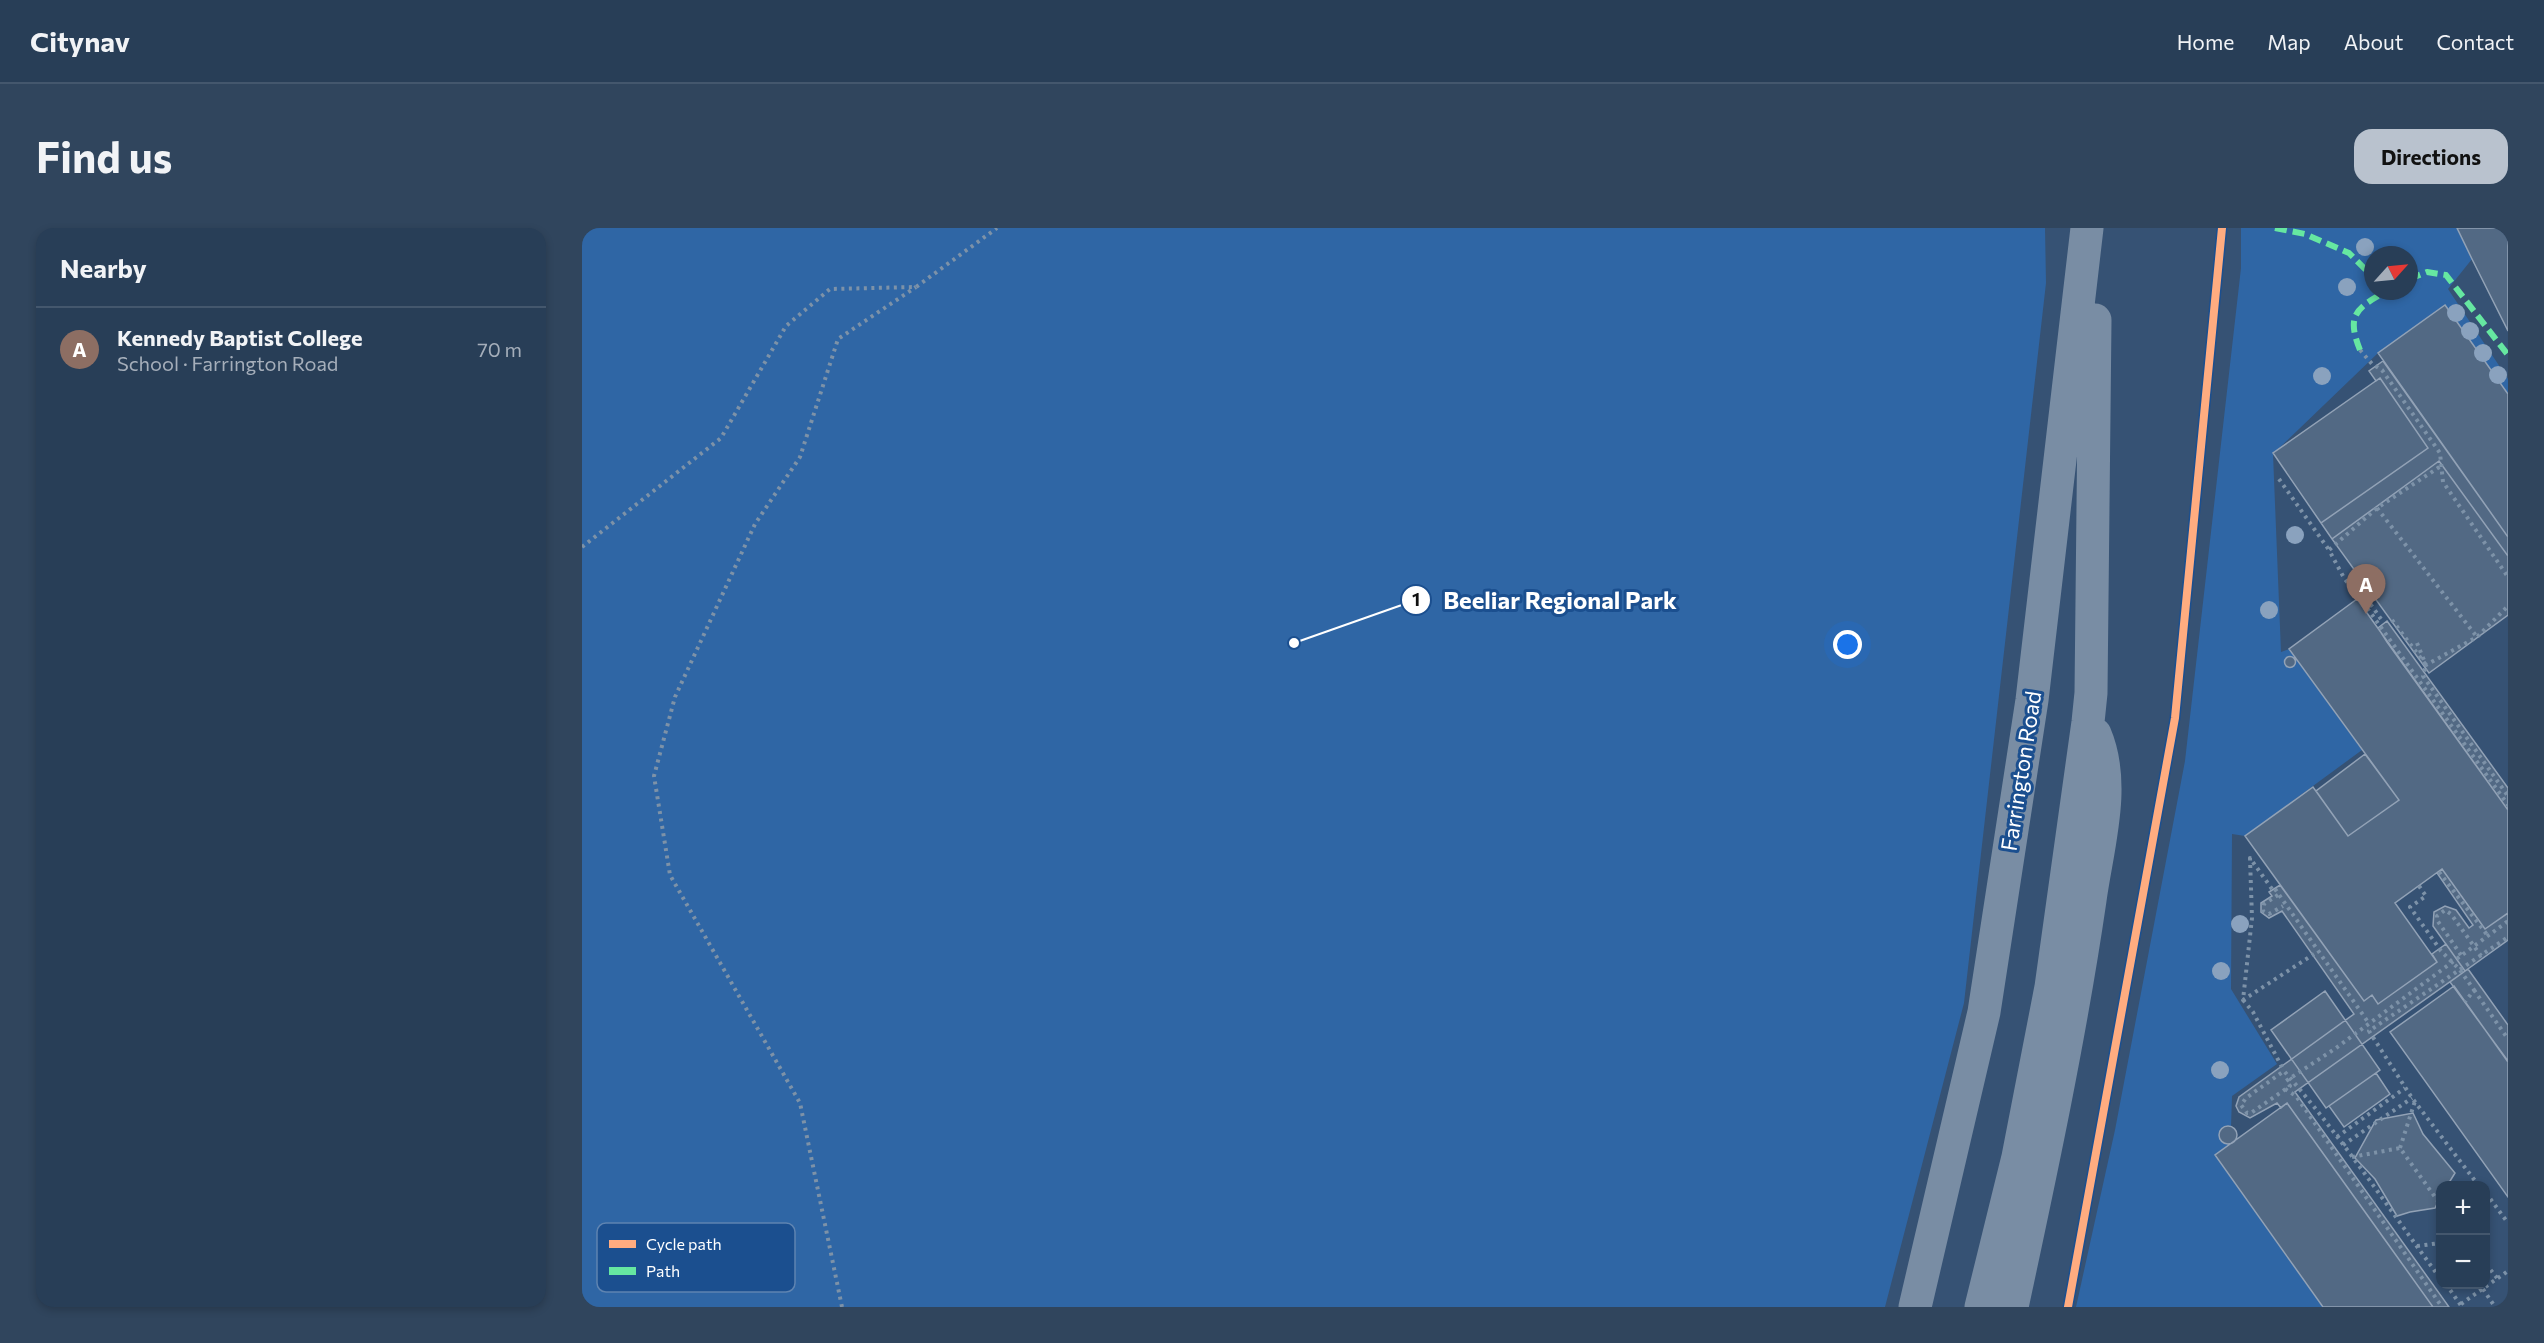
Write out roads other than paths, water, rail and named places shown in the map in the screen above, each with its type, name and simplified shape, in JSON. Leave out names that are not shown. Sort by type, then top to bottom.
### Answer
[{"type":"main road","name":"Farrington Road","points":[[1915,1307],[1984,1012],[2032,700],[2087,228]]},
{"type":"main road","points":[[1981,1307],[2018,1157],[2051,987],[2088,722],[2091,693],[2096,228]]},
{"type":"main road","points":[[2012,1307],[2076,1000],[2102,814],[2104,766],[2098,743],[2088,722]]},
{"type":"main road","points":[[1926,1307],[1954,1134]]},
{"type":"place","name":"Kennedy Baptist College","points":[[2366,614]]},
{"type":"place","name":"Beeliar Regional Park","points":[[1294,643]]}]
